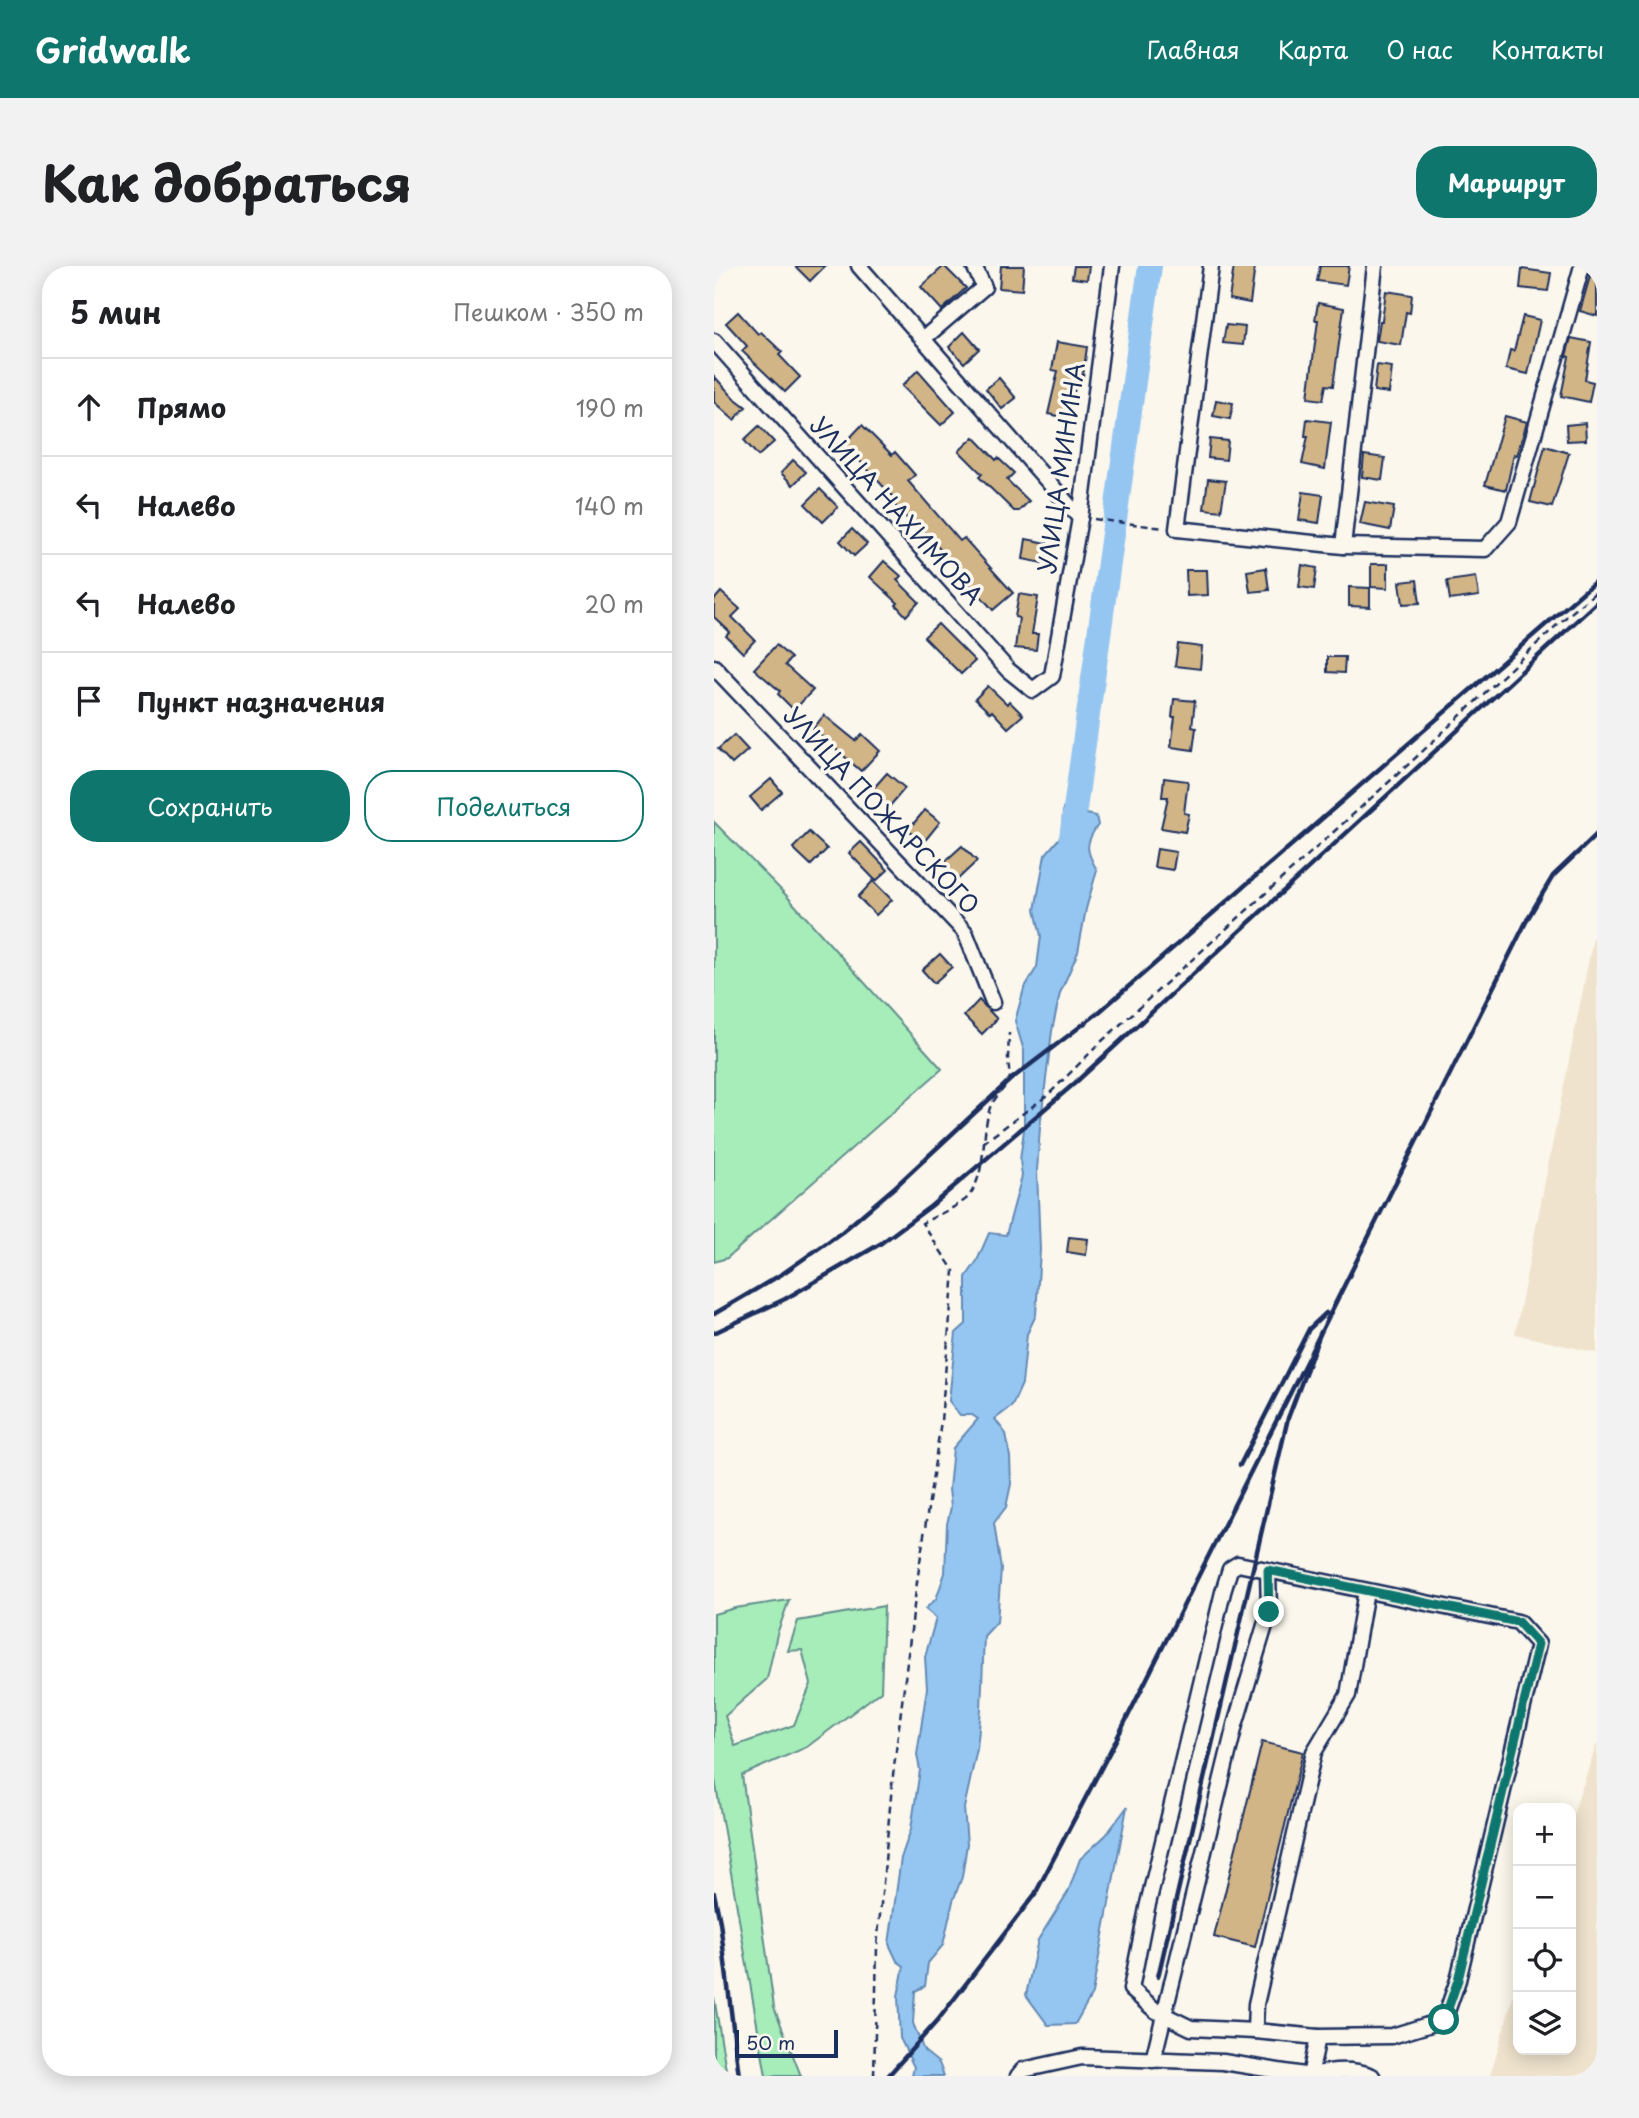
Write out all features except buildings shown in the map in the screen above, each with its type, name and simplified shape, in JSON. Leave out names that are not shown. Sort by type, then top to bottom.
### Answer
[{"type":"street","points":[[859,266],[1080,518]]},
{"type":"street","points":[[923,339],[984,287],[974,266]]},
{"type":"street","name":"УЛИЦА МИНИНА","points":[[1052,676],[1080,518],[1112,266]]},
{"type":"street","points":[[1211,266],[1177,529],[1343,546],[1485,549],[1509,522],[1582,266]]},
{"type":"street","points":[[1343,546],[1375,266]]},
{"type":"street","name":"УЛИЦА НАХИМОВА","points":[[714,341],[1008,670],[1033,690],[1052,676]]},
{"type":"street","name":"УЛИЦА ПОЖАРСКОГО","points":[[714,667],[965,932],[993,1002]]},
{"type":"street","points":[[1238,1564],[1366,1591],[1518,1622],[1538,1644],[1458,1980],[1444,2020],[1392,2036],[1318,2037],[1191,2028],[1156,2011],[1131,1989],[1147,1908],[1230,1569],[1238,1564]]},
{"type":"street","points":[[1153,2060],[1235,1725],[1269,1612],[1268,1570]]},
{"type":"street","points":[[1255,2031],[1256,2004],[1314,1752],[1348,1695],[1366,1591]]},
{"type":"street","points":[[1318,2037],[1310,2076],[1357,2070],[1372,2076]]},
{"type":"street","points":[[1018,2076],[1023,2070],[1082,2057],[1223,2062],[1310,2076]]},
{"type":"path","points":[[1080,518],[1177,529]]},
{"type":"path","points":[[983,1144],[1048,1095],[1102,1041],[1597,591]]},
{"type":"path","points":[[874,2076],[877,1947],[893,1775],[917,1582],[941,1421],[954,1270],[922,1223],[969,1198],[983,1163],[989,1109],[1010,1080],[1009,1033]]},
{"type":"shaded area","points":[[1597,918],[1597,1353],[1515,1334]]},
{"type":"shaded area","points":[[1597,1743],[1597,2076],[1490,2076],[1513,1997],[1513,2055],[1576,2055],[1576,1805]]},
{"type":"green space","points":[[714,822],[784,893],[942,1069],[727,1258],[714,1262]]},
{"type":"green space","points":[[789,1600],[777,1634],[767,1679],[725,1716],[735,1746],[794,1725],[811,1684],[802,1650],[788,1651],[798,1621],[884,1606],[881,1691],[807,1747],[742,1775],[774,2007],[801,2076],[766,2076],[714,1774],[714,1614]]},
{"type":"green space","points":[[714,1997],[727,2076],[714,2076]]},
{"type":"water","points":[[1063,809],[1096,816],[1098,825],[1090,837],[1088,848],[1097,870],[1078,952],[1060,993],[1052,1031],[1037,1171],[1040,1250],[1036,1315],[1027,1334],[1022,1384],[1012,1406],[995,1419],[1006,1434],[1011,1484],[1006,1507],[994,1523],[1001,1569],[997,1622],[984,1636],[977,1749],[964,1808],[967,1844],[962,1877],[953,1901],[943,1945],[928,1963],[925,1986],[915,1991],[913,2023],[924,2051],[939,2063],[944,2076],[912,2076],[914,2067],[900,2038],[898,1996],[904,1966],[897,1961],[889,1944],[901,1858],[911,1829],[920,1770],[917,1755],[927,1688],[925,1657],[936,1618],[925,1609],[936,1599],[945,1573],[953,1448],[978,1419],[972,1415],[960,1415],[949,1401],[956,1333],[966,1324],[966,1277],[977,1261],[989,1233],[1006,1235],[1022,1176],[1020,1160],[1024,1130],[1024,1051],[1015,1021],[1024,989],[1037,967],[1041,936],[1035,910],[1045,855],[1062,835]]},
{"type":"water","points":[[1127,1807],[1092,1994],[1075,2024],[1048,2025],[1026,1995],[1038,1940],[1068,1892],[1080,1859],[1106,1835]]},
{"type":"waterway","points":[[1070,845],[1150,266]]},
{"type":"railway","points":[[714,1314],[782,1274],[842,1232],[896,1186],[1010,1080],[1098,1013],[1597,580]]},
{"type":"railway","points":[[714,1333],[785,1299],[880,1244],[931,1206],[1075,1083],[1597,602]]},
{"type":"railway","points":[[1320,1334],[1528,918],[1553,876],[1597,834]]},
{"type":"railway","points":[[1240,1465],[1309,1329],[1326,1313]]},
{"type":"railway","points":[[888,2076],[938,2020],[1035,1894],[1117,1738],[1320,1334],[1288,1418],[1158,1977]]},
{"type":"railway","points":[[714,1893],[739,2076]]},
{"type":"route","points":[[1269,1612],[1268,1570],[1518,1622],[1538,1644],[1458,1980],[1444,2020]]}]
